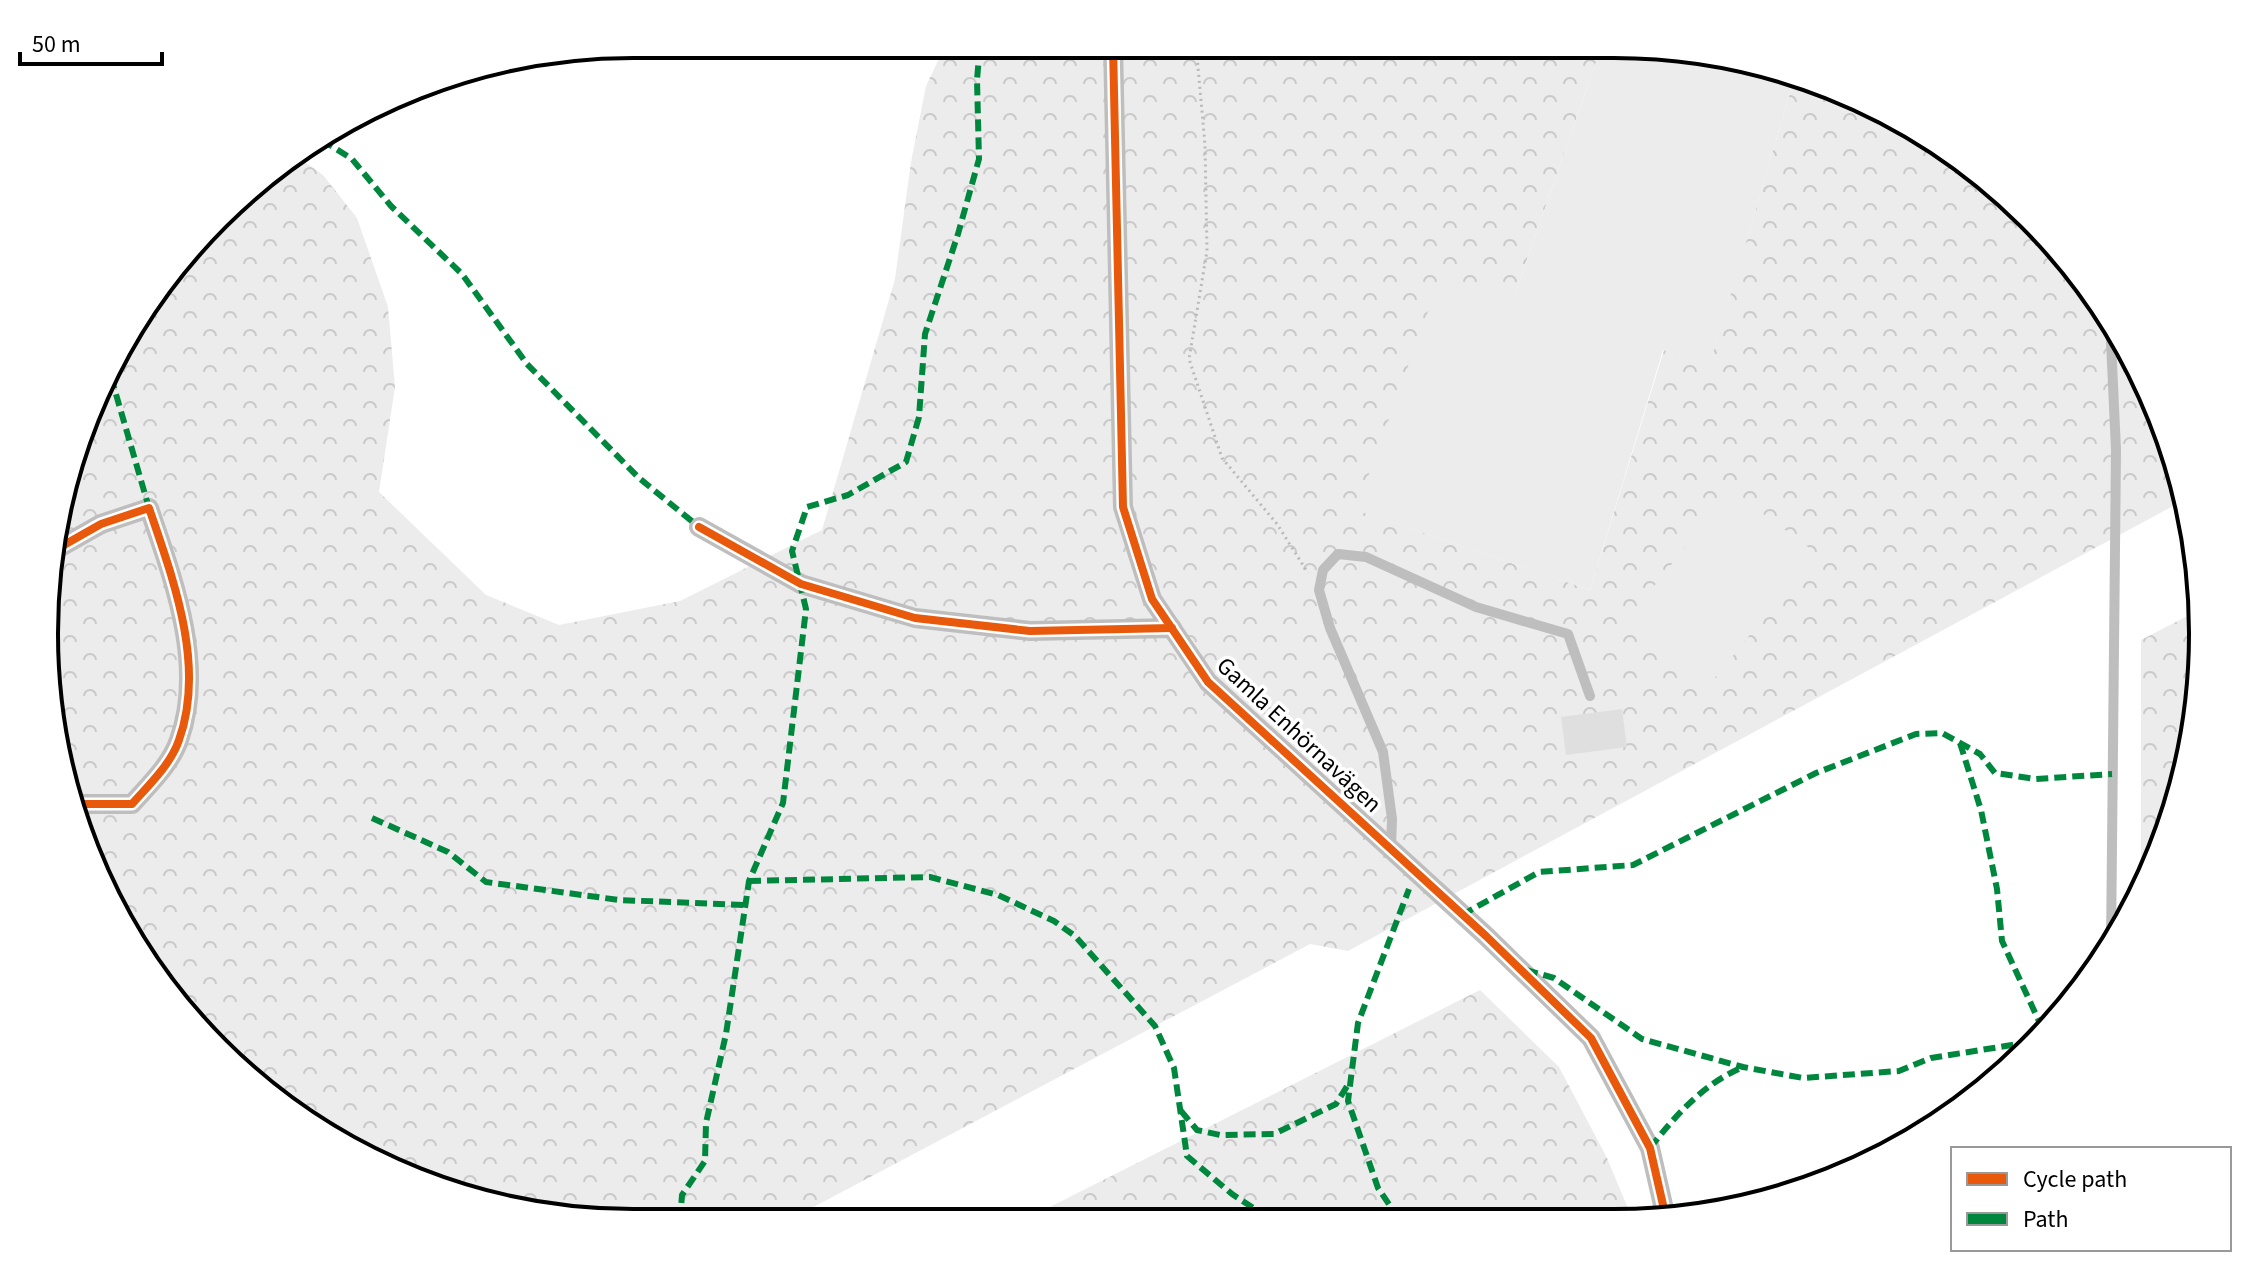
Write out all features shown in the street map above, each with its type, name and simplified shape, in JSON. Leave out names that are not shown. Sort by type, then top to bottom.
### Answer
[{"type":"street","name":"Gamla Enhörnavägen","points":[[1113,58],[1123,507],[1152,599],[1208,682],[1591,1038],[1650,1148],[1663,1207]]},
{"type":"street","points":[[65,544],[101,524],[149,508],[172,572],[183,617],[188,663],[187,712],[179,743],[158,776],[132,804],[85,804]]},
{"type":"street","points":[[699,527],[801,584],[915,618],[1030,631],[1172,628]]},
{"type":"lane","points":[[2111,345],[2116,450],[2111,922]]},
{"type":"lane","points":[[1390,848],[1392,819],[1383,752],[1330,628],[1319,590],[1323,570],[1338,554],[1366,557],[1476,607],[1568,634],[1590,696]]},
{"type":"path","points":[[1197,58],[1205,145],[1207,251],[1189,359],[1222,458],[1277,524],[1319,590]]},
{"type":"green space","points":[[939,58],[1597,58],[1515,294],[1357,510],[1590,590],[1664,350],[1710,363],[1792,87],[1798,89],[1868,117],[1933,155],[1993,201],[2046,254],[2092,314],[2130,379],[2158,449],[2174,505],[1348,951],[1310,944],[810,1209],[634,1209],[558,1204],[485,1189],[379,1150],[283,1090],[201,1013],[177,984],[135,921],[117,888],[89,818],[69,746],[63,709],[59,671],[59,596],[69,521],[78,485],[117,379],[155,314],[201,254],[254,201],[304,162],[323,175],[357,218],[388,307],[395,387],[379,492],[486,595],[559,625],[680,601],[822,530],[895,279],[911,162],[926,86]]},
{"type":"green space","points":[[1597,58],[1689,63],[1726,69],[1792,87],[1710,364],[1663,350],[1590,590],[1356,510],[1440,278],[1515,294]]},
{"type":"green space","points":[[1731,490],[1816,553],[1707,688],[1623,625]]},
{"type":"green space","points":[[2189,615],[2188,671],[2178,746],[2158,818],[2141,863],[2141,640]]},
{"type":"green space","points":[[1480,990],[1559,1067],[1607,1158],[1628,1209],[1614,1209],[1046,1209]]},
{"type":"building","points":[[1622,709],[1627,747],[1566,755],[1561,717]]},
{"type":"marked path","points":[[681,1209],[682,1195],[705,1161],[706,1123],[726,1034],[749,881],[783,803],[806,609],[792,551],[807,507],[848,495],[906,462],[919,417],[925,334],[979,159],[979,58]]},
{"type":"marked path","points":[[330,145],[352,159],[391,206],[462,274],[527,364],[639,478],[699,527]]},
{"type":"marked path","points":[[114,386],[149,508]]},
{"type":"marked path","points":[[1462,915],[1539,872],[1633,865],[1816,773],[1916,734],[1942,733],[1980,754],[1995,773],[2036,779],[2112,774]]},
{"type":"marked path","points":[[1960,743],[1981,810],[1997,889],[2002,941],[2039,1021]]},
{"type":"marked path","points":[[372,818],[448,852],[486,882],[619,900],[745,905]]},
{"type":"marked path","points":[[749,881],[930,877],[998,895],[1054,921],[1075,936],[1155,1026],[1174,1068],[1187,1156],[1255,1209]]},
{"type":"marked path","points":[[1392,1209],[1378,1188],[1348,1101],[1358,1023],[1409,889]]},
{"type":"marked path","points":[[1526,970],[1554,978],[1642,1039],[1743,1067],[1803,1078],[1899,1071],[1931,1058],[2015,1044]]},
{"type":"marked path","points":[[1650,1148],[1691,1102],[1715,1082],[1743,1067]]},
{"type":"marked path","points":[[1181,1111],[1197,1130],[1220,1135],[1274,1134],[1336,1104],[1349,1083]]},
{"type":"cycle path","points":[[1113,58],[1123,507],[1152,599],[1208,682],[1486,936],[1591,1038],[1650,1148],[1663,1207]]},
{"type":"cycle path","points":[[65,544],[101,524],[149,508],[176,593],[188,652],[186,711],[179,740],[165,766],[132,804],[85,804]]},
{"type":"cycle path","points":[[699,527],[801,584],[915,618],[1030,631],[1172,628]]}]
